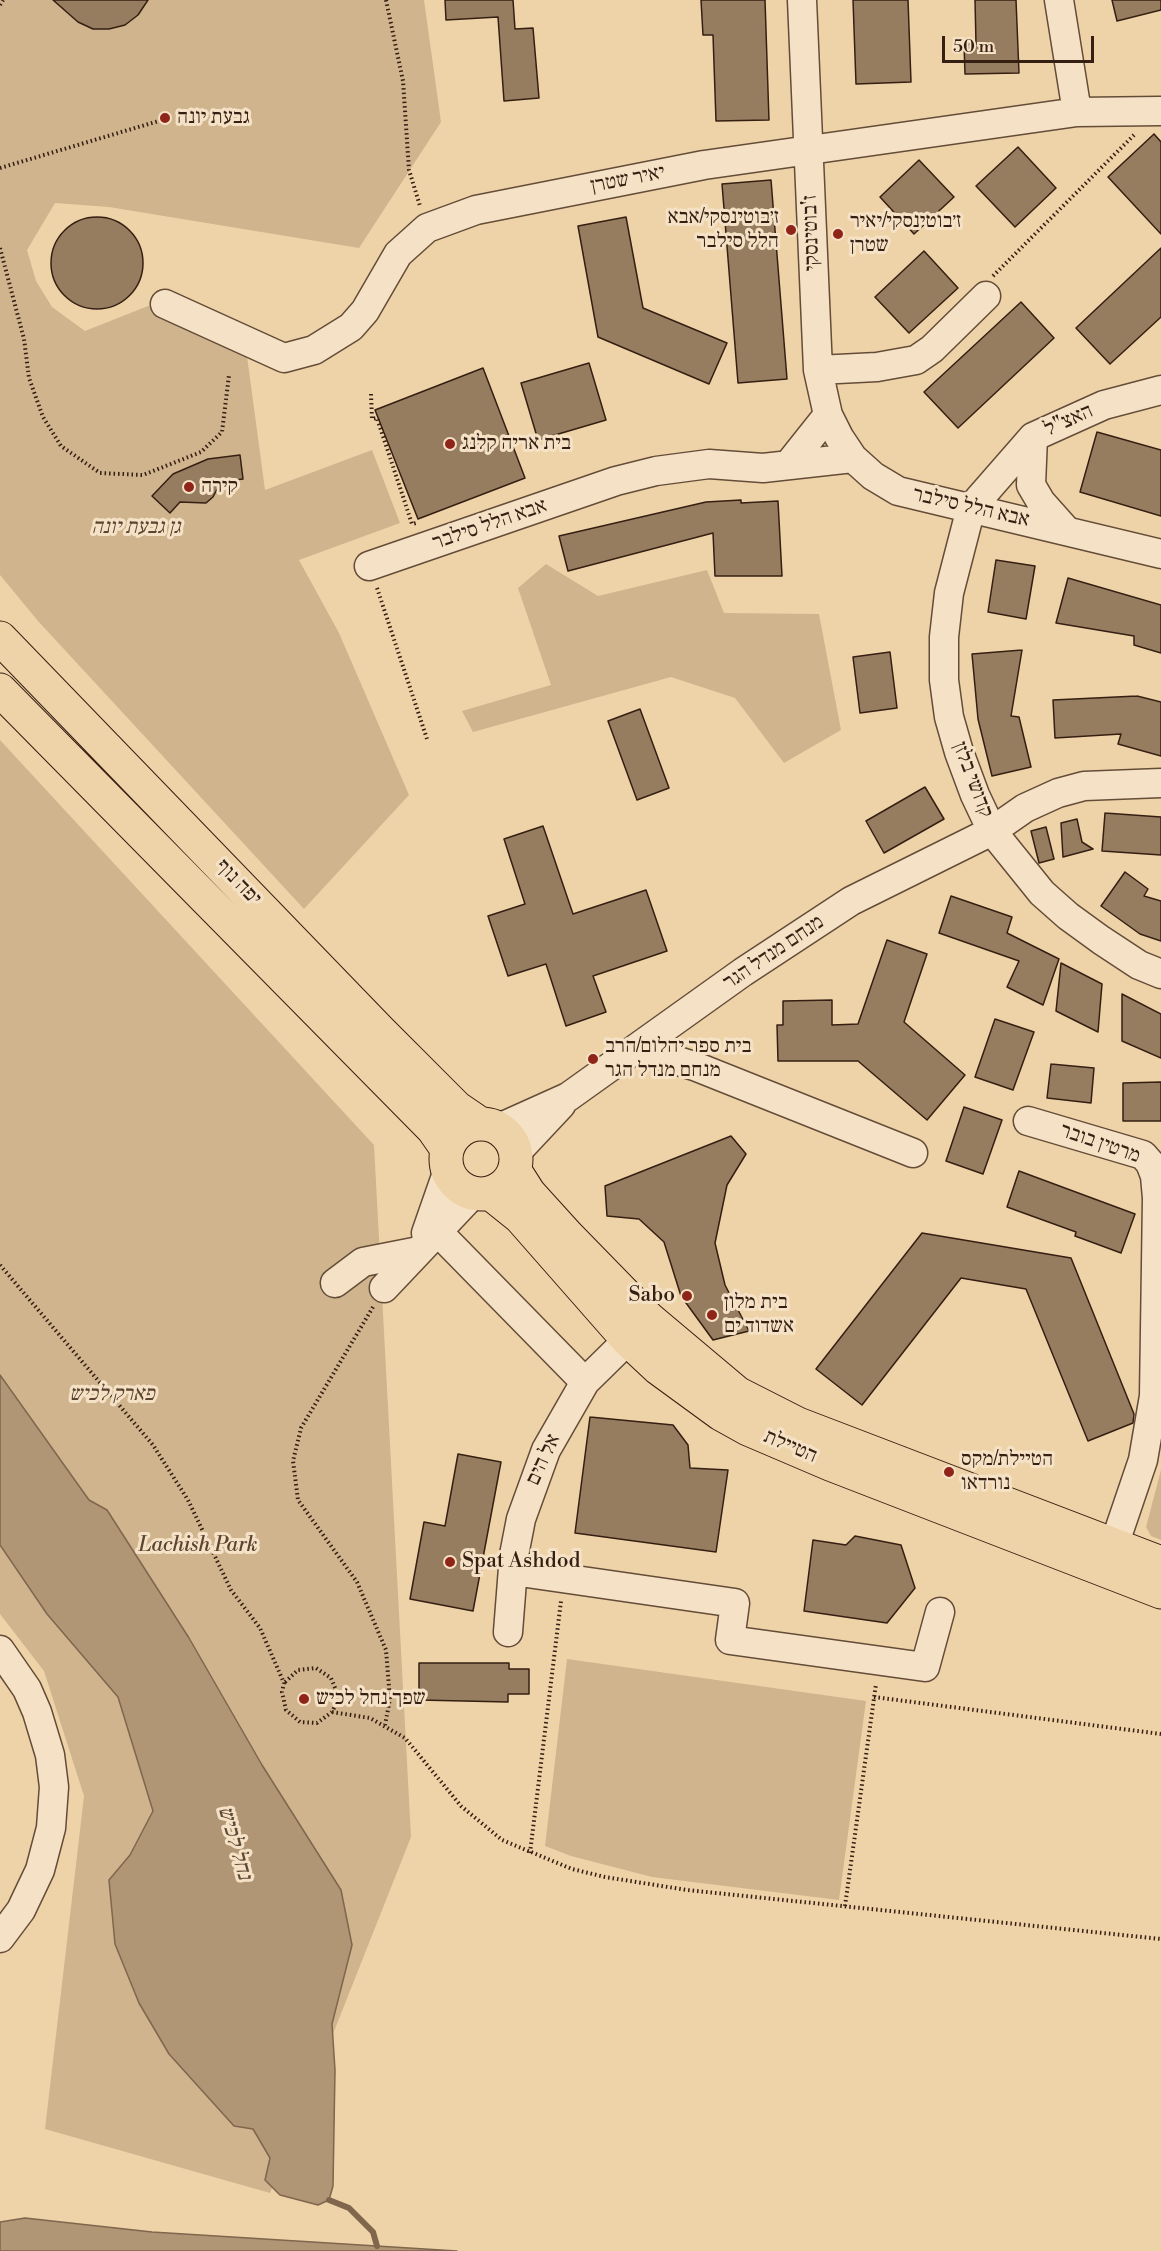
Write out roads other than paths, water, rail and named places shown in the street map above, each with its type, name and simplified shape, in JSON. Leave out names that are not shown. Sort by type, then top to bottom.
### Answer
[{"type":"main road","name":"יפה נוף","points":[[0,638],[85,723],[379,1030],[457,1108],[502,1144]]},
{"type":"main road","name":"יפה נוף","points":[[0,690],[433,1129],[448,1160]]},
{"type":"main road","points":[[459,1131],[502,1144],[504,1186],[482,1193],[457,1185],[448,1160],[459,1131]]},
{"type":"main road","name":"הטיילת","points":[[502,1144],[530,1193],[568,1236],[638,1330]]},
{"type":"main road","name":"הטיילת","points":[[482,1193],[520,1217],[638,1330],[711,1374],[737,1393],[766,1409],[1110,1558],[1161,1592]]},
{"type":"main road","name":"הטיילת","points":[[1110,1558],[1161,1563]]},
{"type":"street","name":"ז'בוטינסקי","points":[[802,0],[818,370],[828,415],[853,458]]},
{"type":"street","points":[[1059,0],[1077,112]]},
{"type":"street","name":"יאיר שטרן","points":[[165,304],[284,358],[314,350],[351,327],[364,311],[398,254],[427,228],[476,210],[704,165],[1077,112],[1159,111]]},
{"type":"street","points":[[818,370],[877,367],[916,360],[932,349],[986,296]]},
{"type":"street","name":"האצ\"ל","points":[[971,508],[1033,437],[1104,405],[1161,390]]},
{"type":"street","points":[[789,464],[828,415]]},
{"type":"street","points":[[1033,437],[1031,485],[1041,502],[1066,530]]},
{"type":"street","name":"אבא הלל סילבר","points":[[369,566],[616,481],[656,471],[709,464],[763,468],[853,458],[873,476],[898,491],[1161,554]]},
{"type":"street","name":"קדושי בלזן","points":[[971,508],[950,592],[944,637],[944,680],[949,717],[959,752],[992,831],[1036,885],[1068,916],[1110,946],[1161,974]]},
{"type":"street","points":[[58,750],[85,723]]},
{"type":"street","name":"מנחם מנדל הגר","points":[[502,1144],[744,972],[852,901],[992,831],[1025,808],[1058,793],[1084,786],[1110,783],[1161,783]]},
{"type":"street","points":[[637,1048],[697,1067],[913,1153]]},
{"type":"street","name":"מרטין בובר","points":[[1028,1121],[1143,1155],[1150,1162],[1155,1176],[1157,1221],[1154,1396],[1143,1460],[1110,1558]]},
{"type":"street","points":[[428,1241],[448,1160]]},
{"type":"street","points":[[384,1288],[428,1241],[482,1193]]},
{"type":"street","points":[[335,1283],[363,1262],[428,1241]]},
{"type":"street","points":[[428,1241],[585,1382]]},
{"type":"street","name":"אל הים","points":[[508,1632],[520,1519],[532,1482],[546,1450],[585,1382],[638,1330]]},
{"type":"street","points":[[513,1571],[735,1604],[730,1640],[925,1667],[940,1612]]},
{"type":"street","points":[[0,1650],[23,1682],[37,1712],[50,1755],[54,1787],[51,1828],[40,1870],[21,1910],[0,1938]]},
{"type":"water","points":[[0,1375],[89,1500],[107,1510],[189,1638],[262,1765],[341,1890],[352,1945],[332,2024],[335,2070],[333,2186],[329,2200],[318,2205],[280,2195],[265,2180],[270,2158],[253,2129],[234,2126],[169,2054],[139,2003],[115,1944],[109,1880],[130,1855],[153,1811],[118,1697],[47,1614],[0,1545]]},
{"type":"water","points":[[25,2218],[152,2232],[457,2251],[0,2251],[0,2222]]},
{"type":"waterway","name":"נחל לכיש","points":[[329,2200],[349,2208],[373,2232],[377,2246]]},
{"type":"place","name":"גבעת יונה","points":[[165,118]]},
{"type":"place","name":"ז׳בוטינסקי/אבא הלל סילבר","points":[[791,230]]},
{"type":"place","name":"ז׳בוטינסקי/יאיר שטרן","points":[[838,234]]},
{"type":"place","name":"בית אריה קלנג","points":[[450,444]]},
{"type":"place","name":"קירה","points":[[189,487]]},
{"type":"place","name":"בית ספר יהלום/הרב מנחם מנדל הגר","points":[[593,1059]]},
{"type":"place","name":"Sabo","points":[[687,1296]]},
{"type":"place","name":"בית מלון אשדוד ים","points":[[712,1315]]},
{"type":"place","name":"הטיילת/מקס נורדאו","points":[[949,1472]]},
{"type":"place","name":"Spat Ashdod","points":[[450,1562]]},
{"type":"place","name":"שפך נחל לכיש","points":[[304,1699]]},
{"type":"park label","name":"גן גבעת יונה","points":[[136,528]]},
{"type":"park label","name":"פארק לכיש","points":[[112,1395]]},
{"type":"park label","name":"Lachish Park","points":[[198,1546]]}]
